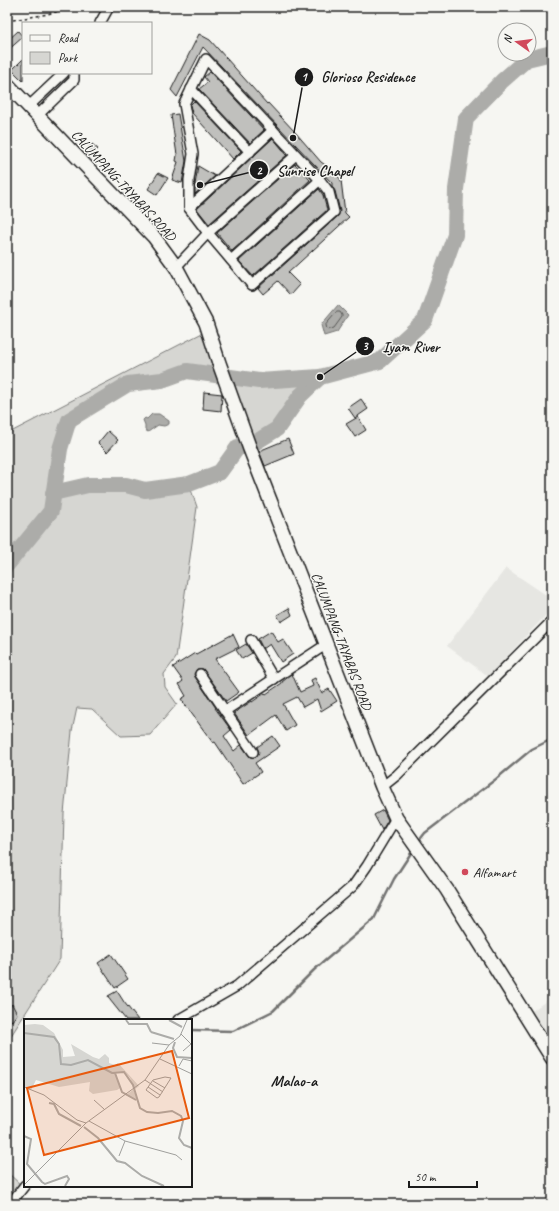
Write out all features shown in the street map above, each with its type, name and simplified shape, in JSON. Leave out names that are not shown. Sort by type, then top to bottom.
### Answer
[{"type":"main road","name":"CALUMPANG-TAYABAS ROAD","points":[[7,84],[154,237],[176,267],[206,322],[250,449],[382,787],[396,818],[447,890],[552,1058]]},
{"type":"street","points":[[101,22],[109,7]]},
{"type":"street","points":[[206,59],[320,180],[328,192],[334,212],[252,284],[188,208],[189,180],[193,154],[184,104],[191,90],[206,59]]},
{"type":"street","points":[[33,110],[63,74]]},
{"type":"street","points":[[33,110],[74,80],[74,74]]},
{"type":"street","points":[[191,90],[250,152]]},
{"type":"street","points":[[188,208],[274,130]]},
{"type":"street","points":[[176,267],[208,233],[296,154]]},
{"type":"street","points":[[231,260],[320,180]]},
{"type":"street","points":[[382,787],[397,775],[552,621]]},
{"type":"street","points":[[251,640],[274,679]]},
{"type":"street","points":[[226,711],[327,644]]},
{"type":"street","points":[[200,674],[253,752]]},
{"type":"street","points":[[180,1019],[237,986],[353,886],[396,818]]},
{"type":"street","points":[[10,1204],[24,1186]]},
{"type":"path","points":[[7,21],[48,14],[73,7]]},
{"type":"shaded area","points":[[506,568],[552,599],[552,609],[488,676],[447,646]]},
{"type":"shaded area","points":[[552,997],[552,1043],[532,1011]]},
{"type":"green space","points":[[208,330],[224,376],[259,381],[320,377],[300,396],[277,429],[248,447],[223,376],[187,371],[162,380],[128,384],[69,420],[60,449],[53,493],[88,485],[126,485],[145,490],[189,484],[197,507],[176,658],[164,674],[165,687],[177,704],[150,735],[121,736],[92,709],[77,708],[72,731],[64,814],[60,959],[7,1042],[7,434]]},
{"type":"green space","points":[[7,1172],[23,1187],[7,1204]]},
{"type":"water","points":[[338,305],[348,315],[337,332],[324,336],[321,325]]},
{"type":"water","points":[[152,414],[159,414],[169,421],[169,424],[164,426],[158,425],[148,432],[145,430],[143,420],[145,418],[147,419]]},
{"type":"building","points":[[18,31],[22,36],[22,38],[7,51],[7,41]]},
{"type":"building","points":[[199,34],[210,40],[321,162],[331,169],[341,180],[345,213],[349,217],[288,273],[300,285],[291,295],[278,281],[263,294],[258,288],[338,216],[340,211],[335,191],[332,183],[203,47],[177,97],[171,90]]},
{"type":"building","points":[[22,60],[23,81],[12,70]]},
{"type":"building","points":[[210,72],[264,130],[250,143],[199,89],[208,82],[204,77]]},
{"type":"building","points":[[194,101],[241,151],[233,159],[192,113],[190,105]]},
{"type":"building","points":[[178,114],[186,161],[182,183],[172,180],[178,162],[176,161],[177,155],[171,115]]},
{"type":"building","points":[[273,138],[287,155],[209,224],[197,209]]},
{"type":"building","points":[[92,144],[98,149],[89,157],[84,152]]},
{"type":"building","points":[[295,164],[310,180],[232,251],[217,233]]},
{"type":"building","points":[[198,166],[215,176],[195,194],[195,185]]},
{"type":"building","points":[[158,173],[168,178],[157,195],[148,189]]},
{"type":"building","points":[[319,189],[323,195],[327,210],[253,276],[239,261]]},
{"type":"building","points":[[204,392],[222,394],[221,411],[203,409]]},
{"type":"building","points":[[361,399],[368,409],[355,418],[348,408]]},
{"type":"building","points":[[358,417],[366,430],[355,437],[346,424]]},
{"type":"building","points":[[108,431],[118,440],[107,452],[98,443]]},
{"type":"building","points":[[288,439],[294,454],[265,466],[259,451]]},
{"type":"building","points":[[289,608],[292,615],[281,622],[277,615]]},
{"type":"building","points":[[271,631],[278,642],[283,639],[293,654],[281,662],[270,644],[263,649],[258,639]]},
{"type":"building","points":[[233,634],[239,647],[215,659],[239,692],[226,701],[203,669],[197,669],[194,674],[215,708],[231,730],[224,736],[234,751],[241,745],[250,757],[256,757],[259,752],[257,747],[273,736],[280,746],[255,763],[261,772],[243,784],[215,742],[213,743],[181,699],[186,696],[179,684],[183,681],[173,667],[195,653],[196,654]]},
{"type":"building","points":[[246,644],[252,653],[242,659],[236,650]]},
{"type":"building","points":[[292,674],[300,692],[313,686],[311,680],[315,678],[322,693],[329,689],[337,701],[321,711],[317,699],[303,707],[297,697],[283,704],[295,725],[286,731],[276,715],[249,735],[234,713],[265,693],[266,694]]},
{"type":"building","points":[[383,810],[388,820],[382,830],[374,815]]},
{"type":"building","points":[[111,954],[128,979],[115,988],[98,963]]},
{"type":"building","points":[[117,991],[137,1019],[125,1019],[108,996]]},
{"type":"building","points":[[12,1004],[17,1014],[12,1021],[7,1018],[7,1011]]},
{"type":"waterway","points":[[7,565],[51,511],[60,449],[69,420],[128,384],[162,380],[187,371],[259,381],[320,377],[380,361],[425,320],[455,235],[456,189],[466,118],[502,81],[527,59],[552,53]]},
{"type":"waterway","points":[[53,493],[88,485],[126,485],[145,490],[189,484],[220,472],[238,447],[248,447],[277,429],[300,396],[320,377]]},
{"type":"waterway","points":[[418,842],[425,833],[496,779],[532,749],[552,739]]},
{"type":"waterway","points":[[192,1030],[233,1031],[273,1011],[314,970],[374,919],[394,879],[413,850]]},
{"type":"place","name":"Glorioso Residence","points":[[293,138]]},
{"type":"place","name":"Sunrise Chapel","points":[[200,185]]},
{"type":"place","name":"Iyam River","points":[[320,377]]},
{"type":"place","name":"Alfamart","points":[[465,872]]},
{"type":"district","name":"Malao-a","points":[[294,1080]]}]
